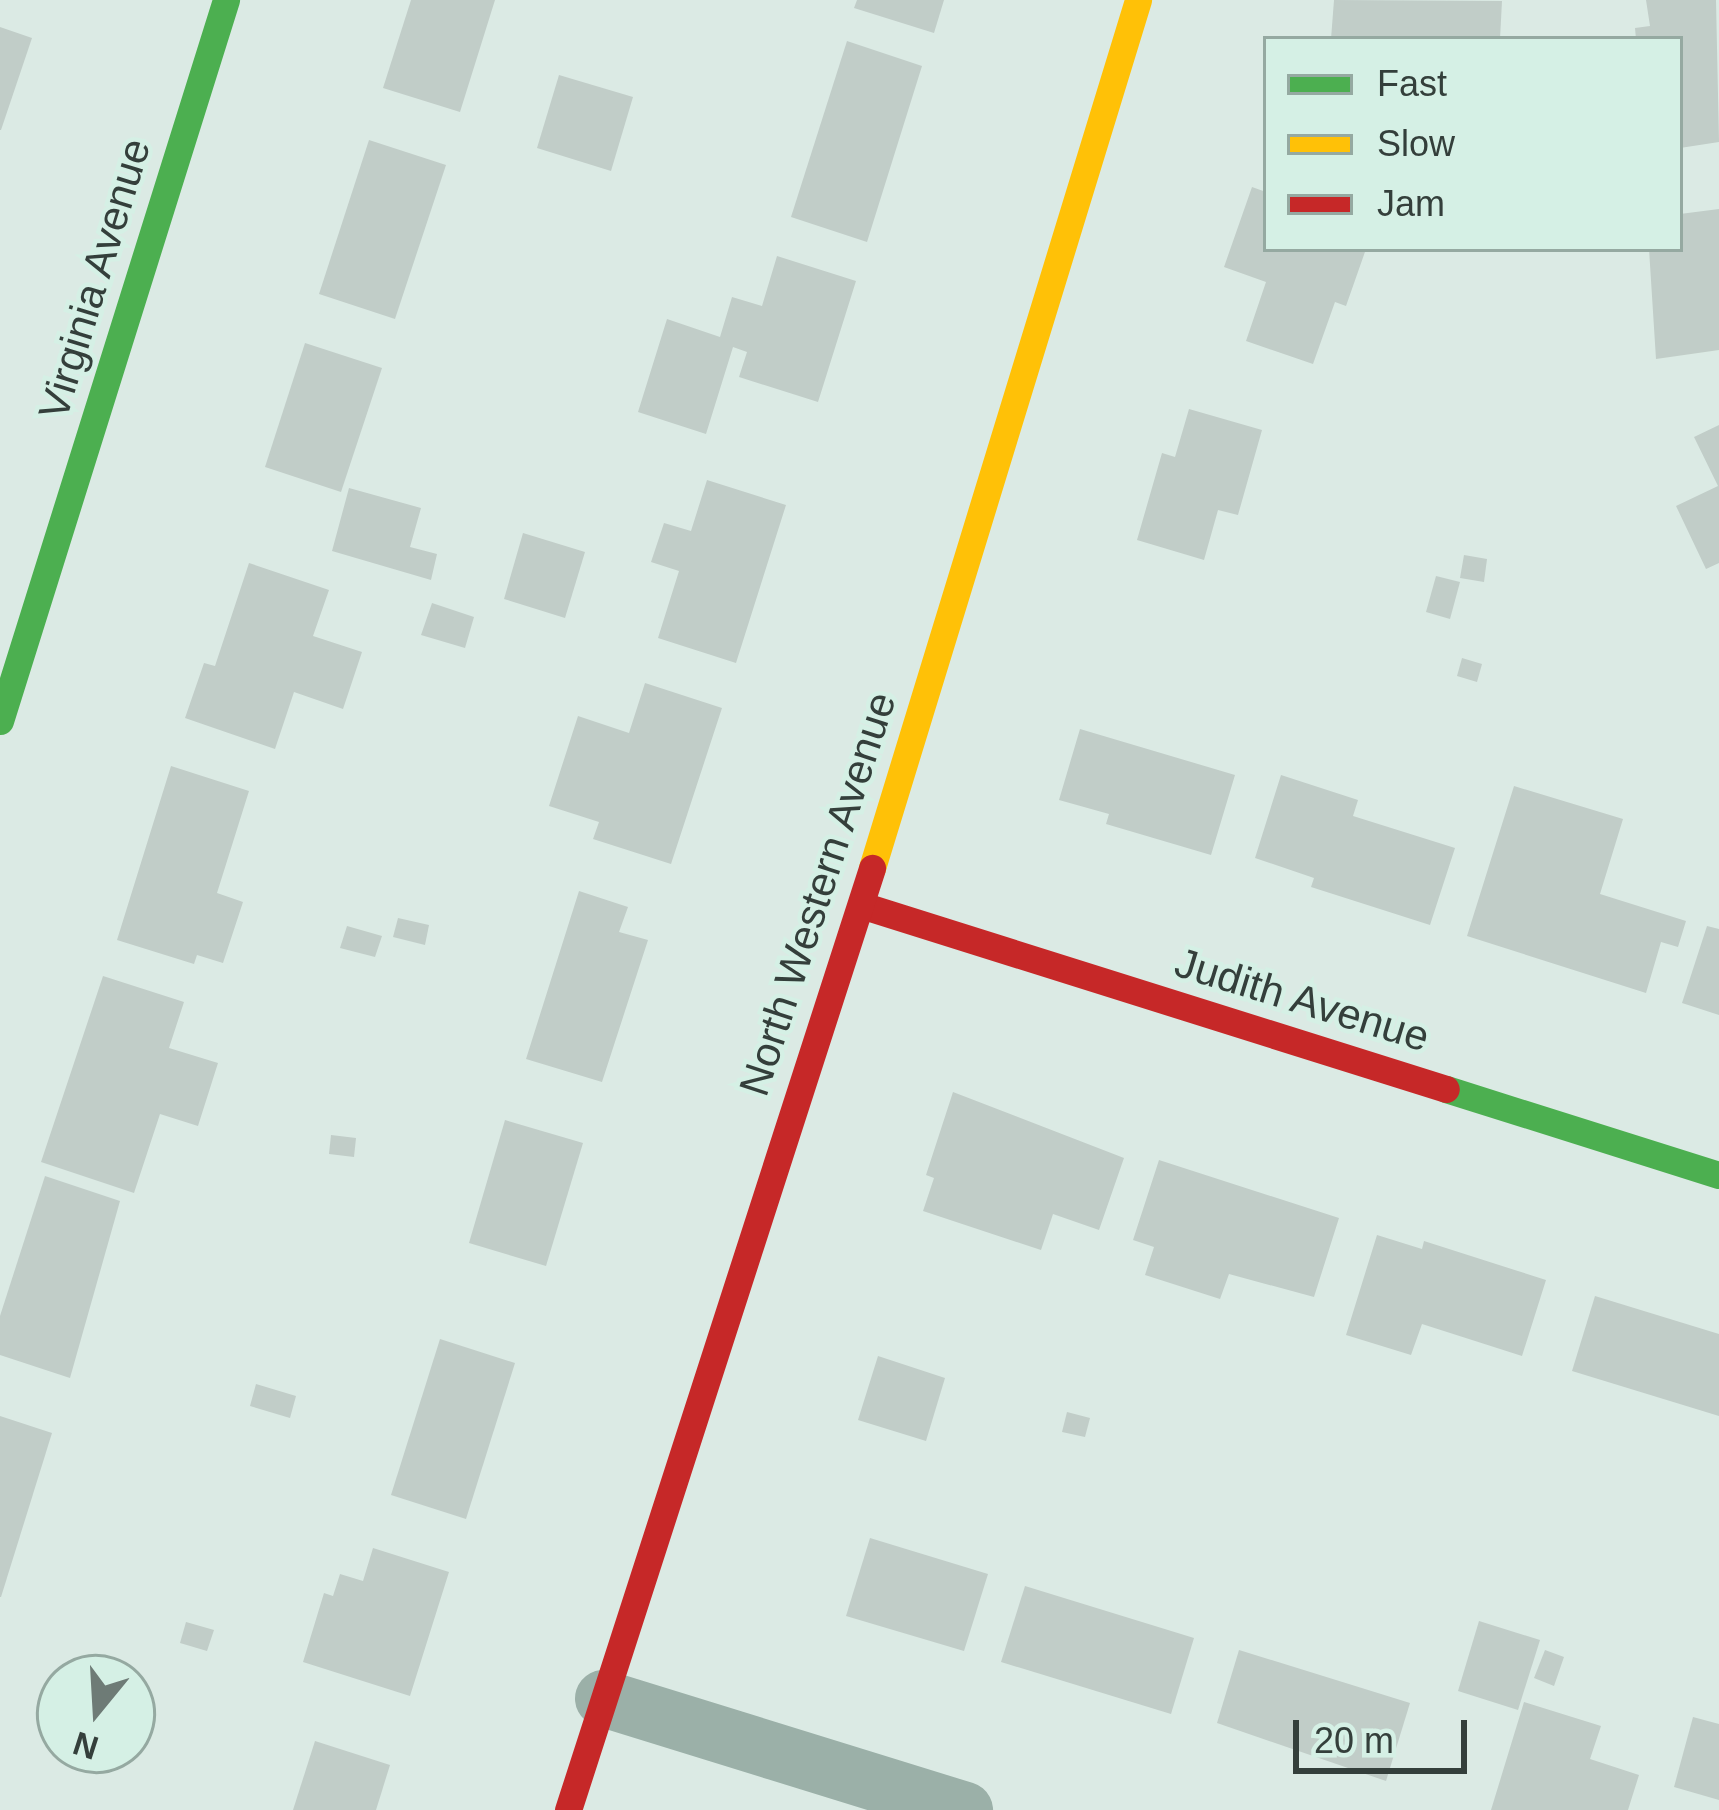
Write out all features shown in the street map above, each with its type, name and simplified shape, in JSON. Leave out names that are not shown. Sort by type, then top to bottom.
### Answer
[{"type":"street","name":"Virginia Avenue","points":[[0,721],[226,0]]},
{"type":"street","name":"North Western Avenue","points":[[568,1810],[861,905],[1138,0]]},
{"type":"street","name":"Judith Avenue","points":[[861,905],[1719,1175]]},
{"type":"street","points":[[603,1699],[964,1810]]},
{"type":"building","points":[[411,0],[495,0],[460,112],[383,88]]},
{"type":"building","points":[[857,0],[944,0],[934,33],[854,8]]},
{"type":"building","points":[[1334,0],[1502,1],[1500,36],[1331,36]]},
{"type":"building","points":[[1646,0],[1716,0],[1719,142],[1683,148],[1683,36],[1636,36],[1635,28],[1650,26]]},
{"type":"building","points":[[0,27],[32,38],[1,130],[0,130]]},
{"type":"building","points":[[847,41],[922,66],[867,242],[791,217]]},
{"type":"building","points":[[559,75],[633,97],[611,171],[537,148]]},
{"type":"building","points":[[369,140],[446,165],[395,319],[319,294]]},
{"type":"building","points":[[1252,187],[1263,191],[1263,252],[1365,252],[1346,306],[1335,302],[1313,364],[1246,341],[1266,282],[1224,267]]},
{"type":"building","points":[[1719,209],[1719,350],[1656,359],[1649,252],[1683,252],[1683,214]]},
{"type":"building","points":[[777,256],[856,281],[818,402],[739,377],[747,352],[733,347],[706,434],[638,412],[667,319],[720,337],[732,297],[762,306]]},
{"type":"building","points":[[305,343],[382,368],[341,492],[265,467]]},
{"type":"building","points":[[1189,409],[1262,430],[1238,515],[1218,510],[1204,560],[1137,540],[1162,453],[1175,457]]},
{"type":"building","points":[[1719,425],[1719,563],[1706,569],[1676,506],[1718,486],[1694,437]]},
{"type":"building","points":[[707,480],[786,505],[736,663],[658,638],[679,571],[651,562],[664,523],[691,531]]},
{"type":"building","points":[[349,488],[421,508],[410,547],[437,554],[431,580],[332,551]]},
{"type":"building","points":[[523,533],[585,552],[565,618],[504,599]]},
{"type":"building","points":[[1464,555],[1487,559],[1484,582],[1460,578]]},
{"type":"building","points":[[249,563],[329,590],[313,636],[362,652],[343,709],[294,692],[275,749],[185,718],[204,663],[215,666]]},
{"type":"building","points":[[1436,576],[1460,582],[1450,619],[1426,612]]},
{"type":"building","points":[[432,603],[474,617],[465,648],[421,635]]},
{"type":"building","points":[[1462,658],[1482,664],[1477,682],[1457,676]]},
{"type":"building","points":[[645,683],[722,708],[671,864],[593,839],[599,822],[549,806],[578,716],[629,733]]},
{"type":"building","points":[[1080,729],[1235,775],[1211,855],[1106,824],[1109,814],[1059,800]]},
{"type":"building","points":[[171,766],[249,791],[217,893],[243,902],[223,963],[197,955],[194,964],[117,940]]},
{"type":"building","points":[[1281,775],[1358,800],[1353,816],[1455,848],[1430,925],[1311,887],[1314,878],[1255,858]]},
{"type":"building","points":[[1514,786],[1623,819],[1600,894],[1686,921],[1678,947],[1661,942],[1646,993],[1467,936]]},
{"type":"building","points":[[579,891],[628,907],[619,932],[648,940],[602,1082],[526,1059]]},
{"type":"building","points":[[398,918],[429,925],[425,945],[393,937]]},
{"type":"building","points":[[347,926],[382,936],[375,957],[340,948]]},
{"type":"building","points":[[1707,926],[1719,929],[1719,1015],[1682,1003]]},
{"type":"building","points":[[103,976],[184,1002],[169,1048],[218,1063],[198,1126],[160,1114],[134,1193],[41,1162]]},
{"type":"building","points":[[953,1092],[1124,1158],[1099,1230],[1053,1214],[1041,1250],[923,1211],[934,1178],[926,1175]]},
{"type":"building","points":[[505,1120],[583,1143],[546,1266],[469,1243]]},
{"type":"building","points":[[331,1135],[356,1138],[354,1157],[329,1154]]},
{"type":"building","points":[[1159,1160],[1339,1218],[1314,1297],[1229,1274],[1220,1299],[1145,1275],[1154,1247],[1133,1240]]},
{"type":"building","points":[[45,1176],[120,1201],[70,1378],[0,1355],[0,1316]]},
{"type":"building","points":[[1377,1235],[1422,1249],[1424,1241],[1546,1280],[1522,1356],[1422,1324],[1411,1355],[1346,1335]]},
{"type":"building","points":[[1595,1296],[1719,1334],[1719,1416],[1572,1371]]},
{"type":"building","points":[[440,1339],[515,1363],[466,1519],[391,1495]]},
{"type":"building","points":[[878,1356],[945,1378],[926,1441],[858,1420]]},
{"type":"building","points":[[256,1384],[296,1396],[290,1418],[250,1406]]},
{"type":"building","points":[[1067,1412],[1090,1418],[1085,1437],[1062,1432]]},
{"type":"building","points":[[0,1416],[52,1433],[1,1597],[0,1597]]},
{"type":"building","points":[[870,1538],[988,1574],[964,1651],[846,1616]]},
{"type":"building","points":[[373,1548],[449,1572],[410,1696],[303,1662],[324,1593],[333,1596],[340,1574],[363,1581]]},
{"type":"building","points":[[1025,1586],[1194,1638],[1171,1714],[1001,1662]]},
{"type":"building","points":[[1479,1621],[1540,1640],[1518,1710],[1458,1691]]},
{"type":"building","points":[[186,1622],[214,1630],[207,1651],[180,1643]]},
{"type":"building","points":[[1239,1650],[1410,1703],[1386,1781],[1217,1723]]},
{"type":"building","points":[[1545,1650],[1564,1657],[1554,1686],[1534,1678]]},
{"type":"building","points":[[1524,1702],[1601,1726],[1590,1759],[1639,1775],[1628,1810],[1491,1810]]},
{"type":"building","points":[[1693,1717],[1719,1724],[1719,1800],[1674,1787]]},
{"type":"building","points":[[315,1741],[390,1765],[376,1810],[293,1810]]},
{"type":"traffic: fast","points":[[0,721],[226,0]]},
{"type":"traffic: fast","points":[[1446,1089],[1719,1175]]},
{"type":"traffic: slow","points":[[872,868],[1138,0]]},
{"type":"traffic: jam","points":[[568,1810],[872,868]]},
{"type":"traffic: jam","points":[[861,905],[1446,1089]]}]
